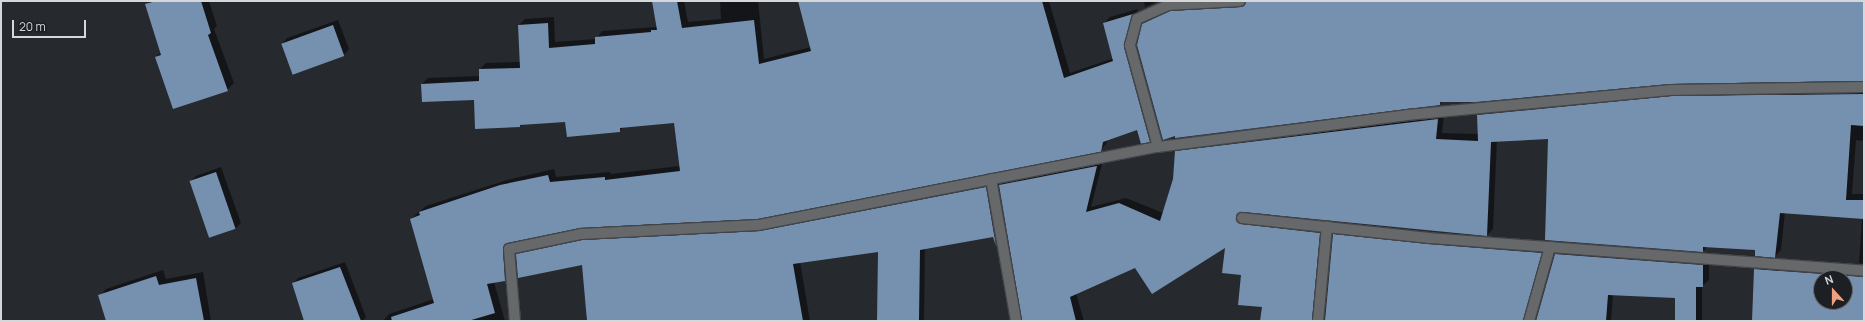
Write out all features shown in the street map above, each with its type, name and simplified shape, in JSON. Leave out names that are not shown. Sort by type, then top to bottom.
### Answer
[{"type":"street","points":[[1158,146],[1130,45],[1137,19],[1168,4],[1240,1]]},
{"type":"street","points":[[515,321],[509,249],[581,234],[759,225],[1158,146],[1407,115],[1671,90],[1864,87]]},
{"type":"street","points":[[991,180],[1016,321]]},
{"type":"street","points":[[1242,218],[1429,238],[1864,271]]},
{"type":"street","points":[[1318,321],[1327,226]]},
{"type":"street","points":[[1529,321],[1550,247]]},
{"type":"building","points":[[156,1],[201,1],[211,33],[208,35],[228,91],[173,109],[155,57],[161,55],[145,4]]},
{"type":"building","points":[[652,1],[677,1],[682,28],[754,20],[759,64],[811,51],[798,1],[1042,1],[1064,78],[1113,61],[1103,23],[1133,14],[1124,47],[1150,142],[1141,144],[1137,130],[1103,142],[1101,152],[758,219],[581,228],[508,243],[505,244],[503,249],[505,281],[487,284],[495,313],[468,321],[392,321],[391,317],[434,303],[410,219],[420,215],[419,212],[500,185],[548,175],[550,182],[605,177],[605,180],[680,171],[674,123],[620,128],[620,132],[567,137],[565,122],[520,125],[520,127],[475,129],[474,100],[422,102],[421,84],[479,81],[479,69],[520,68],[518,25],[548,23],[549,48],[595,44],[595,37],[651,32],[651,30],[657,30]]},
{"type":"building","points":[[1246,1],[1864,1],[1864,81],[1671,84],[1476,102],[1440,102],[1440,105],[1175,138],[1175,136],[1163,140],[1137,45],[1142,24],[1170,11],[1240,7],[1244,6]]},
{"type":"building","points":[[333,25],[344,56],[293,75],[281,44]]},
{"type":"building","points":[[1864,94],[1864,126],[1851,125],[1846,200],[1864,200],[1864,219],[1780,213],[1775,258],[1755,256],[1755,250],[1703,247],[1703,252],[1545,240],[1548,139],[1491,142],[1487,236],[1243,212],[1237,214],[1236,220],[1241,224],[1320,233],[1312,321],[1260,321],[1262,307],[1238,305],[1241,275],[1222,273],[1225,248],[1152,294],[1135,268],[1070,297],[1076,321],[1022,321],[999,185],[1097,166],[1086,212],[1119,203],[1160,221],[1173,179],[1175,151],[1438,119],[1436,139],[1478,141],[1477,115],[1671,96]]},
{"type":"building","points":[[216,172],[236,229],[209,238],[190,181]]},
{"type":"building","points":[[986,187],[996,246],[993,237],[920,250],[919,321],[877,321],[878,252],[793,264],[803,321],[587,321],[582,265],[518,278],[516,254],[582,240],[760,231]]},
{"type":"building","points":[[1333,234],[1428,244],[1542,253],[1523,321],[1325,321]]},
{"type":"building","points":[[1555,254],[1703,265],[1703,287],[1696,287],[1696,321],[1675,321],[1675,298],[1608,295],[1606,321],[1536,321]]},
{"type":"building","points":[[340,267],[361,321],[304,321],[292,283]]},
{"type":"building","points":[[1754,269],[1813,273],[1813,310],[1853,310],[1853,276],[1864,277],[1864,321],[1752,321]]},
{"type":"building","points":[[156,276],[159,285],[196,278],[204,321],[106,321],[98,295]]}]
